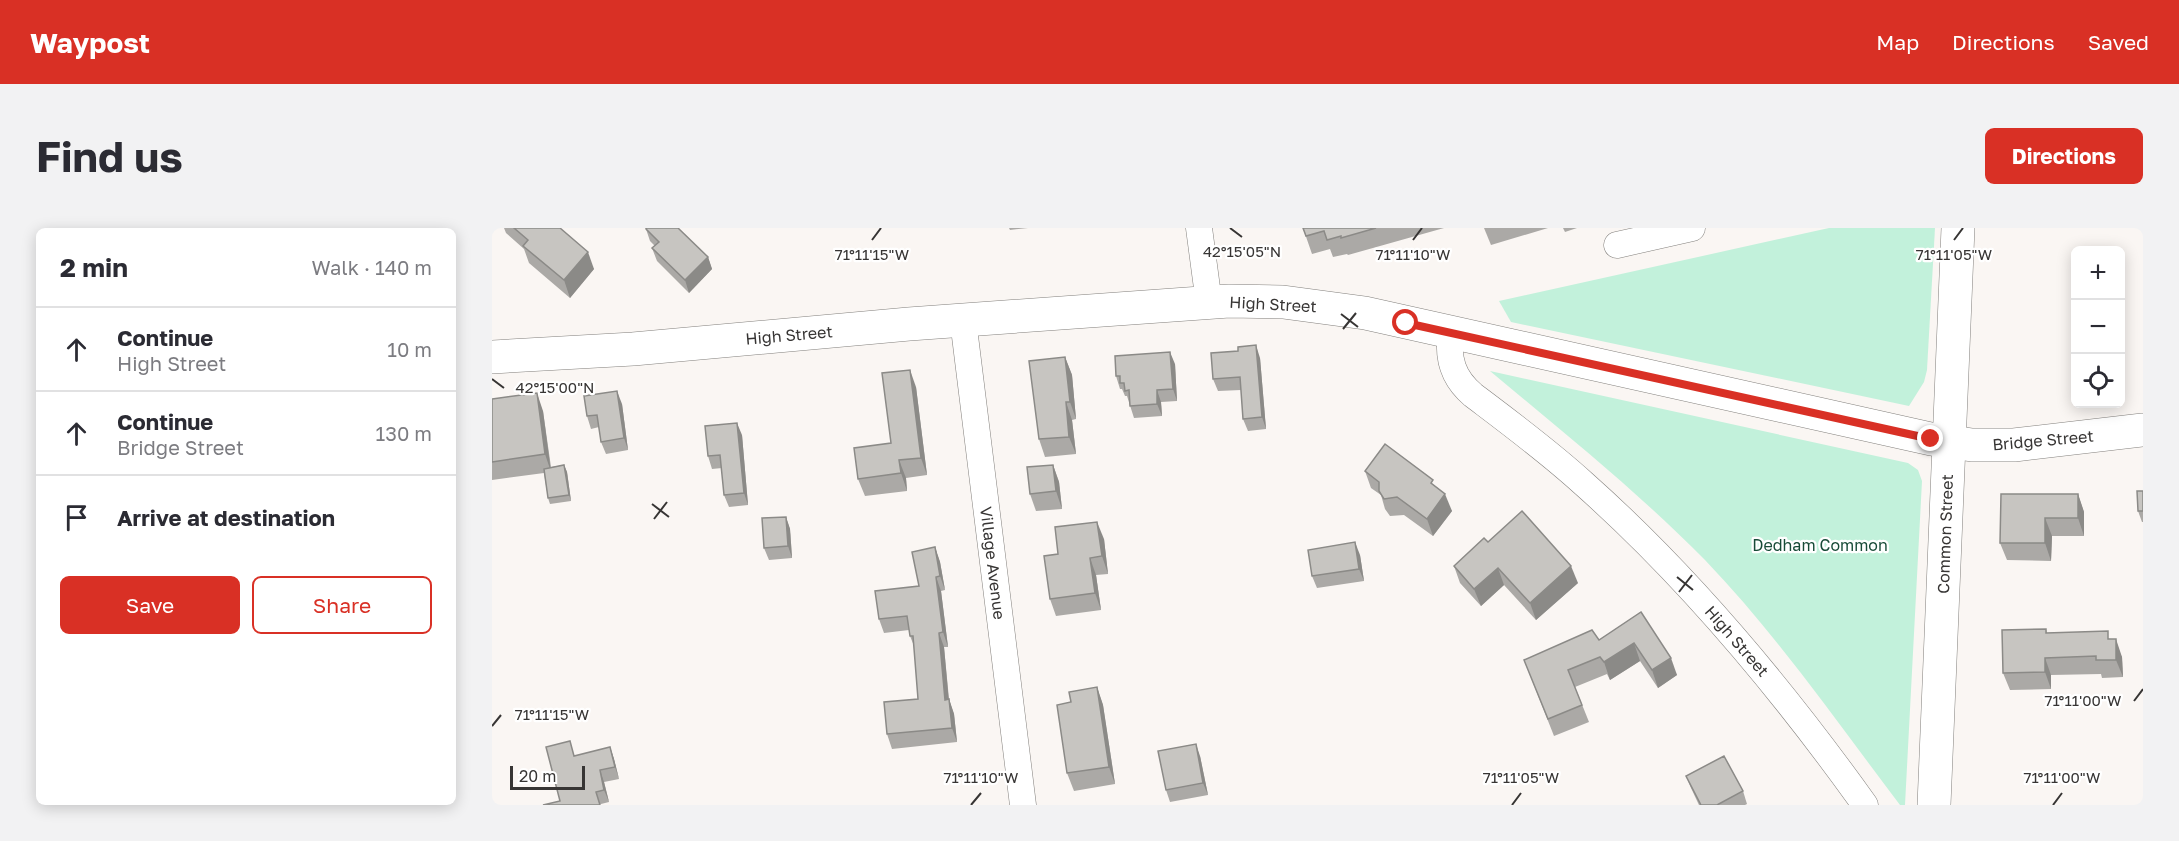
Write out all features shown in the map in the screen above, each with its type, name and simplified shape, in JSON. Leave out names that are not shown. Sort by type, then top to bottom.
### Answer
[{"type":"main road","name":"Common Street","points":[[1934,805],[1958,228]]},
{"type":"main road","name":"High Street","points":[[492,357],[633,349],[963,320],[1265,301],[1312,305],[1365,314],[1451,334]]},
{"type":"main road","name":"Bridge Street","points":[[1451,334],[1894,432],[1949,442],[1992,446],[2014,445],[2143,430]]},
{"type":"street","points":[[1199,228],[1209,303]]},
{"type":"street","points":[[1617,246],[1692,228]]},
{"type":"street","name":"Village Avenue","points":[[963,320],[1023,805]]},
{"type":"street","name":"High Street","points":[[1451,334],[1449,354],[1460,382],[1473,395],[1582,482],[1665,561],[1769,678],[1865,805]]},
{"type":"green space","points":[[1829,228],[1935,228],[1927,370],[1924,382],[1909,406],[1511,322],[1499,301]]},
{"type":"green space","name":"Dedham Common","points":[[1490,371],[1908,463],[1918,470],[1922,481],[1905,805],[1900,805],[1782,649],[1705,560],[1627,486]]},
{"type":"building","points":[[514,228],[560,228],[588,252],[564,280],[523,246],[528,240]]},
{"type":"building","points":[[646,228],[678,228],[708,257],[685,280],[652,248],[659,242]]},
{"type":"building","points":[[1303,228],[1376,228],[1327,240],[1324,231],[1306,236]]},
{"type":"building","points":[[1256,345],[1262,417],[1243,419],[1240,377],[1213,379],[1211,353],[1238,351],[1238,347]]},
{"type":"building","points":[[1170,352],[1173,389],[1157,390],[1157,404],[1130,406],[1129,390],[1125,391],[1124,383],[1120,383],[1120,376],[1116,376],[1115,356]]},
{"type":"building","points":[[1065,357],[1070,402],[1066,402],[1069,437],[1039,439],[1029,361]]},
{"type":"building","points":[[910,370],[921,458],[899,460],[901,473],[858,479],[854,448],[891,443],[882,373]]},
{"type":"building","points":[[617,391],[624,438],[601,442],[597,415],[587,416],[584,396]]},
{"type":"building","points":[[537,393],[545,454],[492,462],[492,399]]},
{"type":"building","points":[[737,423],[744,493],[724,495],[720,455],[708,456],[705,426]]},
{"type":"building","points":[[1385,444],[1433,480],[1431,483],[1445,494],[1427,519],[1397,497],[1384,499],[1379,491],[1379,482],[1365,471]]},
{"type":"building","points":[[564,465],[569,495],[548,498],[544,469]]},
{"type":"building","points":[[1053,465],[1056,491],[1030,494],[1027,467]]},
{"type":"building","points":[[2137,491],[2143,491],[2143,511],[2138,511]]},
{"type":"building","points":[[2001,494],[2078,494],[2078,518],[2045,518],[2045,543],[2000,543]]},
{"type":"building","points":[[1522,511],[1571,566],[1530,603],[1498,568],[1474,589],[1454,566],[1484,538],[1488,542]]},
{"type":"building","points":[[786,517],[788,546],[764,548],[762,518]]},
{"type":"building","points":[[1097,522],[1102,556],[1090,558],[1095,593],[1050,599],[1044,556],[1058,554],[1055,527]]},
{"type":"building","points":[[1355,542],[1359,569],[1312,576],[1308,550]]},
{"type":"building","points":[[935,547],[940,576],[936,577],[943,632],[939,633],[945,700],[949,699],[952,728],[887,734],[884,702],[918,699],[913,636],[910,636],[907,616],[879,619],[875,591],[919,586],[912,552]]},
{"type":"building","points":[[1641,612],[1671,658],[1652,670],[1634,643],[1604,662],[1600,657],[1568,670],[1582,705],[1548,719],[1524,660],[1592,630],[1599,640]]},
{"type":"building","points":[[2046,629],[2046,633],[2108,631],[2108,639],[2116,639],[2116,660],[2096,660],[2096,656],[2045,658],[2045,672],[2003,673],[2002,630]]},
{"type":"building","points":[[1097,687],[1109,767],[1067,773],[1057,705],[1071,702],[1069,692]]},
{"type":"building","points":[[570,741],[574,756],[610,747],[615,767],[600,770],[604,790],[596,792],[600,805],[543,805],[560,801],[546,747]]},
{"type":"building","points":[[1196,744],[1203,783],[1166,790],[1158,751]]},
{"type":"building","points":[[1724,756],[1743,791],[1717,805],[1701,805],[1686,776]]},
{"type":"route","points":[[1406,323],[1931,439]]}]
